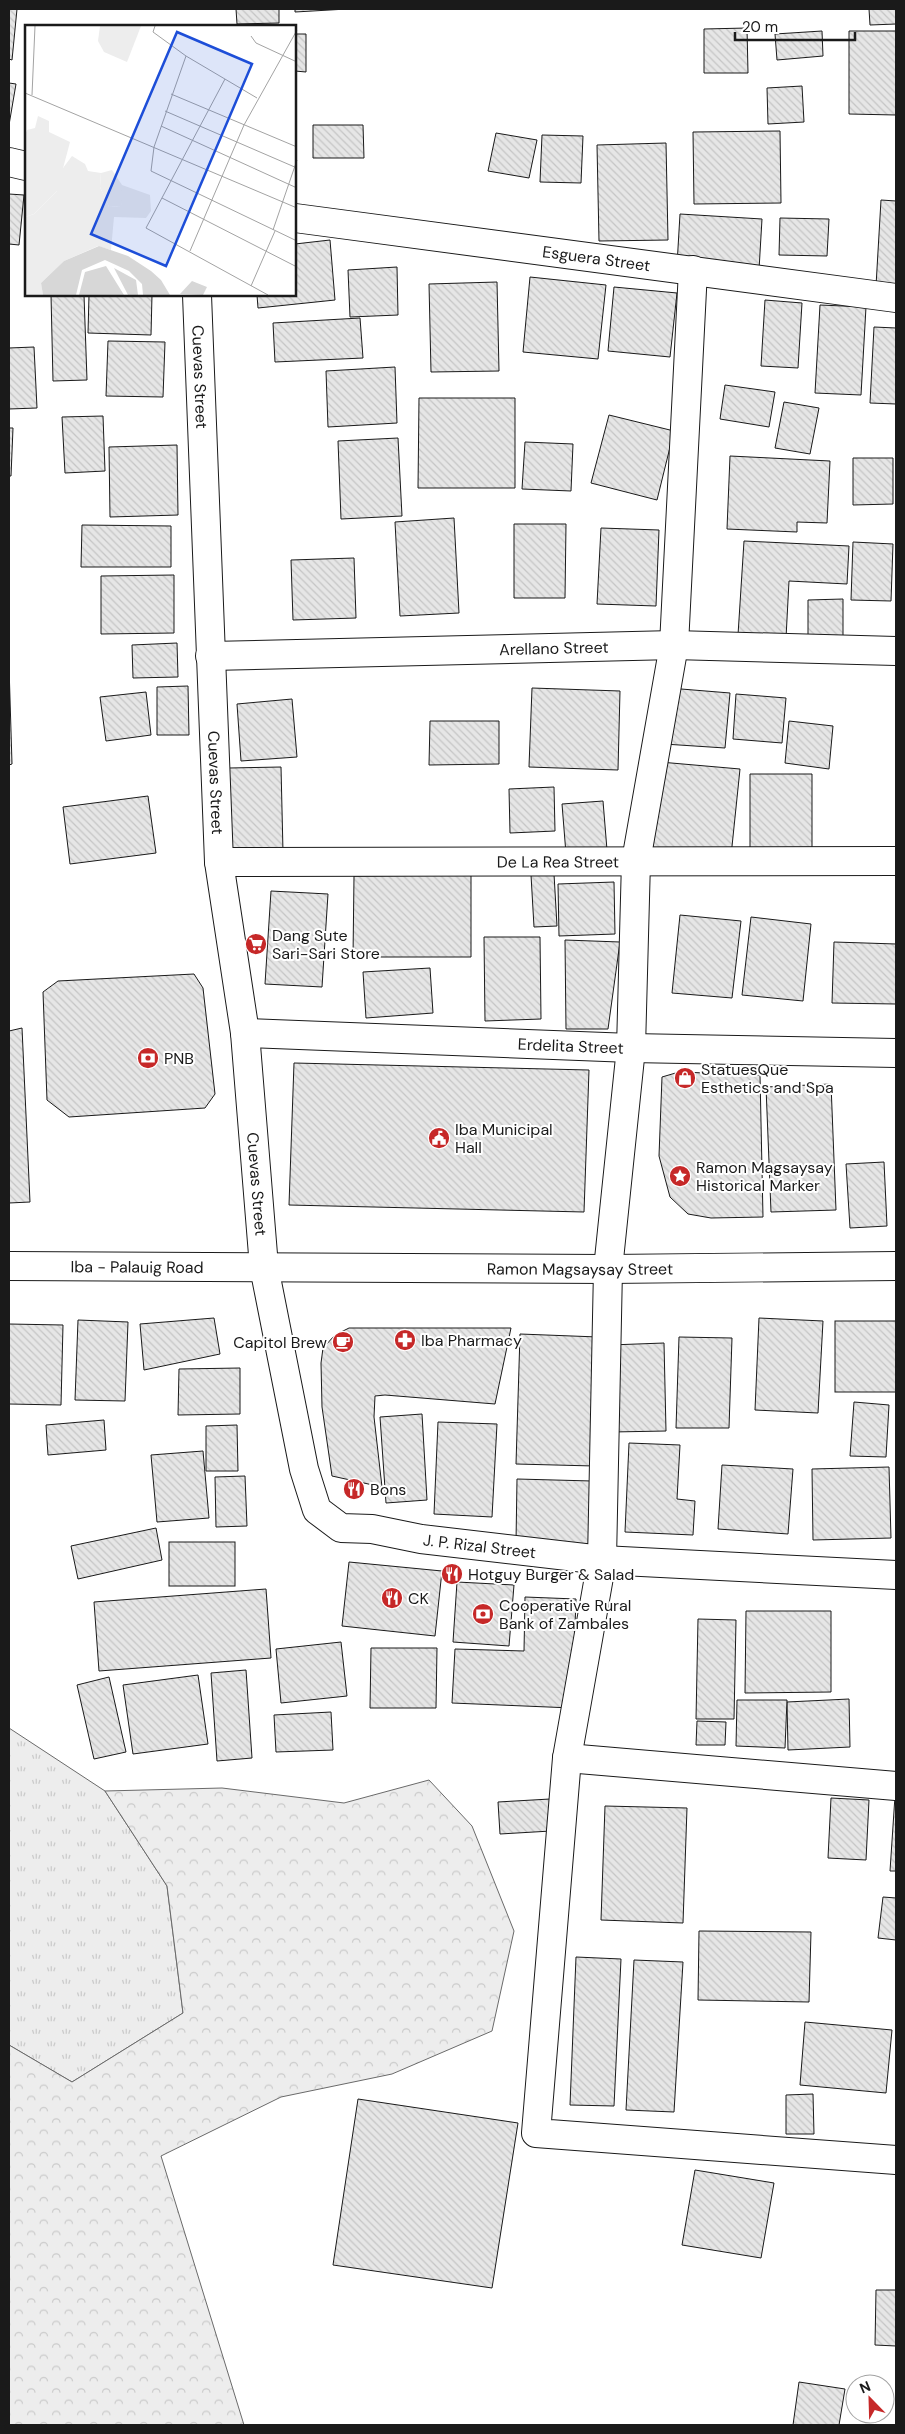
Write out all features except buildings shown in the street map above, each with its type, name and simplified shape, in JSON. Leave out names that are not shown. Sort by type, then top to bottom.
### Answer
[{"type":"street","points":[[9,162],[25,166]]},
{"type":"street","name":"Esguera Street","points":[[296,218],[896,298]]},
{"type":"street","points":[[692,270],[674,646],[636,861],[631,1048],[608,1269],[602,1560],[567,1758],[536,2133],[896,2160]]},
{"type":"street","name":"Cuevas Street","points":[[197,296],[219,862],[245,1033],[264,1267]]},
{"type":"street","name":"Arellano Street","points":[[210,656],[674,646],[896,650]]},
{"type":"street","name":"De La Rea Street","points":[[219,862],[896,861]]},
{"type":"street","name":"Erdelita Street","points":[[245,1033],[631,1048],[896,1053]]},
{"type":"street","name":"Iba - Palauig Road","points":[[9,1266],[264,1267]]},
{"type":"street","name":"Ramon Magsaysay Street","points":[[264,1267],[608,1269],[896,1266]]},
{"type":"street","name":"J. P. Rizal Street","points":[[264,1267],[304,1469],[317,1510],[341,1528],[372,1529],[421,1539],[602,1560],[896,1575]]},
{"type":"street","points":[[567,1758],[896,1786]]},
{"type":"green space","points":[[9,1728],[105,1791],[167,1886],[183,2013],[72,2082],[9,2045]]},
{"type":"green space","points":[[429,1780],[472,1826],[514,1931],[492,2031],[392,2074],[281,2097],[161,2156],[244,2425],[9,2425],[9,2045],[72,2082],[183,2013],[167,1886],[105,1791],[222,1788],[344,1803]]},
{"type":"place","name":"Dang Sute Sari-Sari Store","points":[[256,944]]},
{"type":"place","name":"PNB","points":[[148,1058]]},
{"type":"place","name":"StatuesQue Esthetics and Spa","points":[[685,1078]]},
{"type":"place","name":"Iba Municipal Hall","points":[[439,1138]]},
{"type":"place","name":"Ramon Magsaysay Historical Marker","points":[[680,1176]]},
{"type":"place","name":"Iba Pharmacy","points":[[405,1340]]},
{"type":"place","name":"Capitol Brew","points":[[343,1342]]},
{"type":"place","name":"Bons","points":[[354,1489]]},
{"type":"place","name":"Hotguy Burger & Salad","points":[[452,1574]]},
{"type":"place","name":"CK","points":[[392,1598]]},
{"type":"place","name":"Cooperative Rural Bank of Zambales","points":[[483,1614]]}]
